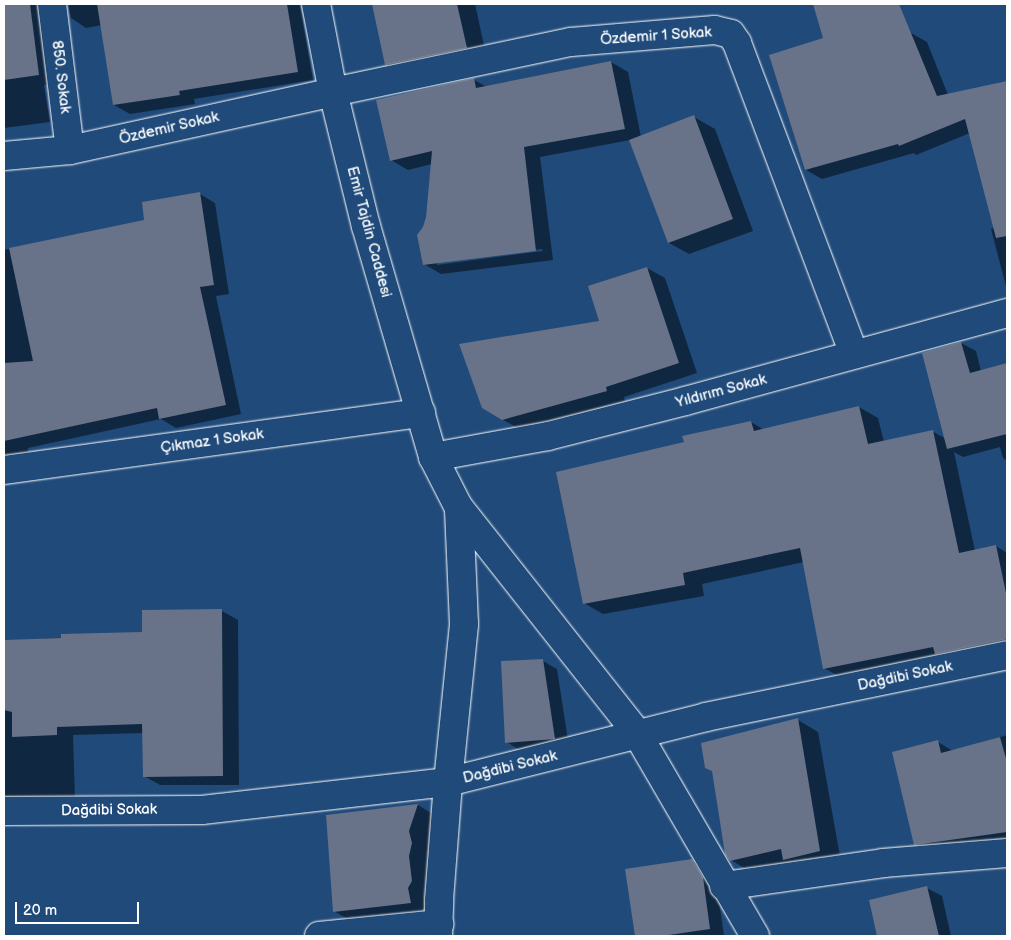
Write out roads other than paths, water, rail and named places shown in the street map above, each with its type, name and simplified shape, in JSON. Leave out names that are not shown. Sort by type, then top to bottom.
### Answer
[{"type":"street","name":"850. Sokak","points":[[52,4],[70,150]]},
{"type":"street","name":"Emir Tajdin Caddesi","points":[[316,4],[333,92],[366,226],[433,457],[459,508]]},
{"type":"street","name":"Özdemir 1 Sokak","points":[[333,92],[571,42],[715,30],[731,34],[737,43],[781,154],[854,354]]},
{"type":"street","name":"Özdemir Sokak","points":[[4,156],[70,150],[333,92]]},
{"type":"street","name":"Yıldırım Sokak","points":[[433,457],[548,436],[685,401],[1007,313]]},
{"type":"street","name":"Çıkmaz 1 Sokak","points":[[4,470],[421,413]]},
{"type":"street","points":[[459,508],[637,733],[753,936]]},
{"type":"street","points":[[319,936],[439,930],[448,782],[464,624],[459,508]]},
{"type":"street","name":"Dağdibi Sokak","points":[[4,811],[202,810],[448,782],[553,757],[637,733],[1007,655]]},
{"type":"street","points":[[724,886],[883,863],[1007,853]]}]
